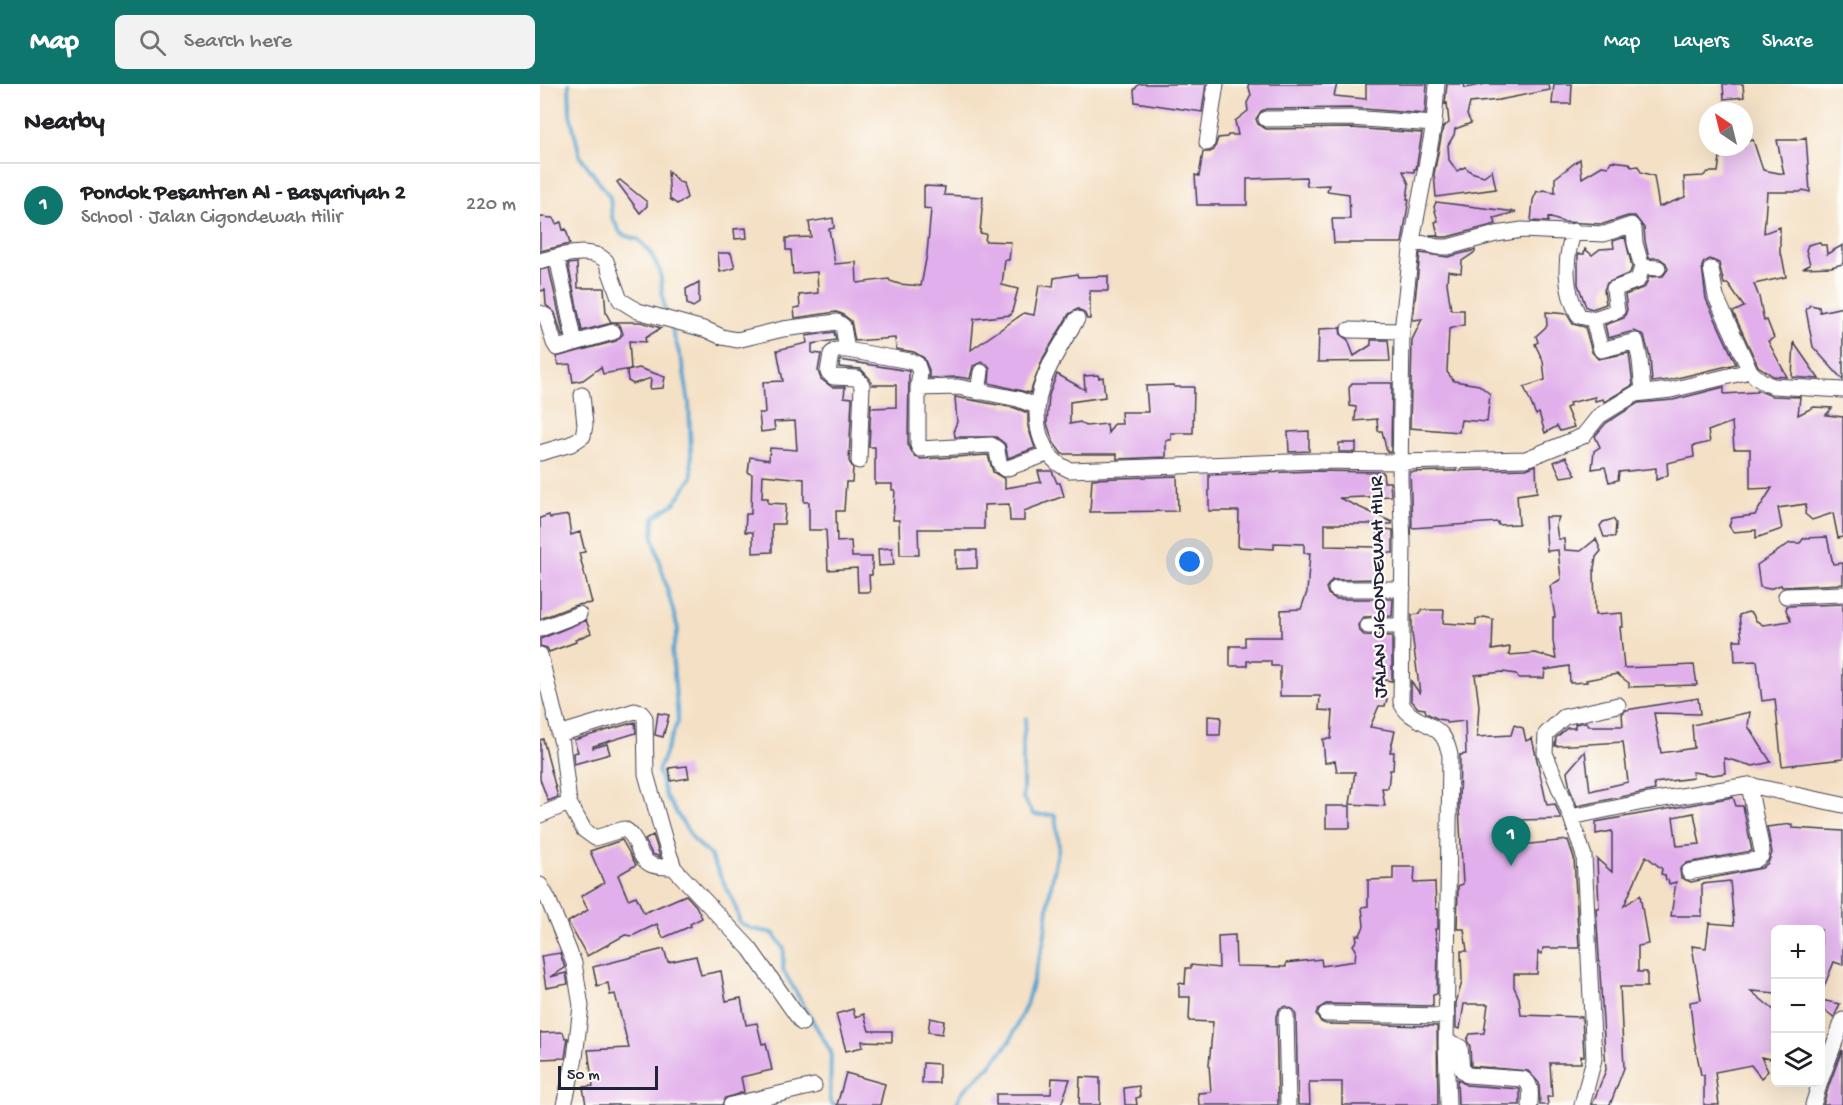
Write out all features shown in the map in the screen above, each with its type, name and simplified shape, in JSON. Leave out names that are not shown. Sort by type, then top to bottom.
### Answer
[{"type":"street","points":[[1207,142],[1216,84]]},
{"type":"street","name":"JALAN CIGONDEWAH HILIR","points":[[1437,84],[1434,124],[1412,241],[1402,331],[1401,702],[1403,708],[1412,716],[1439,732],[1447,742],[1450,755],[1446,1044],[1448,1105]]},
{"type":"street","points":[[1266,119],[1351,118],[1434,124]]},
{"type":"street","points":[[1412,241],[1448,247],[1521,230],[1574,231],[1604,234],[1631,225],[1634,229],[1635,243],[1642,267],[1638,280],[1614,289],[1617,311],[1593,319],[1579,316],[1569,292],[1567,249],[1574,231]]},
{"type":"street","points":[[540,261],[581,253],[602,257],[606,261],[620,300],[638,311],[736,340],[783,329],[837,322],[843,326],[847,350]]},
{"type":"street","points":[[557,257],[575,343]]},
{"type":"street","points":[[1642,267],[1658,267]]},
{"type":"street","points":[[1711,269],[1716,297],[1750,371],[1763,383],[1773,386],[1843,390]]},
{"type":"street","points":[[540,313],[546,316],[555,347],[558,348],[613,332]]},
{"type":"street","points":[[1077,319],[1048,366],[1036,406],[1038,430],[1047,453],[1062,467],[1070,470],[1266,462],[1526,459],[1583,436],[1599,416],[1635,394],[1671,390],[1750,371]]},
{"type":"street","points":[[1593,319],[1601,350],[1636,341],[1644,392]]},
{"type":"street","points":[[1349,330],[1402,331]]},
{"type":"street","points":[[859,461],[862,385],[857,378],[833,377],[828,372],[831,354],[836,350],[910,360],[917,364],[919,368],[918,445],[920,449],[991,445],[997,449],[1001,467],[1005,469],[1047,453]]},
{"type":"street","points":[[978,392],[981,372]]},
{"type":"street","points":[[918,388],[958,387],[1018,399],[1036,406]]},
{"type":"street","points":[[540,453],[571,444],[583,436],[585,425],[582,395]]},
{"type":"street","points":[[1335,589],[1402,589]]},
{"type":"street","points":[[1786,596],[1843,594]]},
{"type":"street","points":[[540,628],[579,614]]},
{"type":"street","points":[[1368,626],[1402,626]]},
{"type":"street","points":[[540,655],[560,735],[569,803],[584,830],[595,838],[624,830],[633,836],[645,861],[654,866],[674,868]]},
{"type":"street","points":[[1582,1105],[1594,1059],[1584,856],[1545,753],[1546,734],[1563,717],[1618,705]]},
{"type":"street","points":[[560,735],[635,711],[641,713],[645,718],[646,774],[674,868],[750,949],[802,1023]]},
{"type":"street","points":[[1571,817],[1644,802],[1749,786],[1843,806]]},
{"type":"street","points":[[1689,872],[1756,860],[1761,856],[1762,851],[1749,786]]},
{"type":"street","points":[[540,815],[569,803]]},
{"type":"street","points":[[540,885],[548,899],[573,963],[581,1006],[575,1058],[564,1105]]},
{"type":"street","points":[[1326,1014],[1447,1016]]},
{"type":"street","points":[[1286,1016],[1288,1105]]},
{"type":"street","points":[[1825,1055],[1828,1039],[1843,1020]]},
{"type":"street","points":[[1446,1044],[1460,1047],[1462,1071],[1467,1075],[1523,1079],[1530,1086],[1530,1105]]},
{"type":"street","points":[[731,1105],[814,1086]]},
{"type":"street","points":[[1813,1105],[1818,1087]]},
{"type":"building","points":[[1139,84],[1206,84],[1202,112],[1135,102],[1134,90]]},
{"type":"building","points":[[1248,84],[1337,84],[1334,96],[1366,99],[1366,84],[1427,84],[1425,114],[1352,108],[1266,109],[1261,111],[1256,119],[1258,124],[1266,129],[1351,128],[1422,133],[1416,169],[1414,172],[1403,171],[1409,184],[1407,199],[1409,199],[1402,243],[1334,243],[1332,219],[1350,219],[1349,194],[1327,191],[1329,185],[1307,186],[1306,177],[1247,179],[1247,205],[1197,205],[1195,175],[1199,176],[1203,152],[1214,150],[1218,138],[1238,135],[1235,121],[1248,111],[1247,103],[1251,95]]},
{"type":"building","points":[[1447,84],[1464,84],[1465,88],[1486,84],[1549,84],[1550,90],[1470,103],[1467,115],[1471,123],[1455,129],[1448,145],[1449,160],[1457,171],[1465,167],[1471,172],[1484,176],[1492,170],[1496,189],[1436,197],[1434,174],[1443,127],[1449,123],[1447,103],[1445,104]]},
{"type":"building","points":[[1554,84],[1572,84],[1571,104],[1552,104]]},
{"type":"building","points":[[1723,84],[1743,84],[1744,97],[1724,99]]},
{"type":"building","points":[[1806,137],[1810,192],[1803,190],[1800,192],[1767,192],[1764,233],[1780,227],[1780,254],[1786,277],[1754,284],[1764,321],[1767,320],[1774,338],[1768,341],[1787,377],[1773,376],[1758,366],[1733,312],[1744,307],[1728,284],[1724,284],[1719,263],[1710,259],[1702,266],[1706,299],[1736,364],[1652,382],[1650,358],[1644,335],[1634,331],[1608,338],[1605,325],[1624,318],[1627,310],[1625,295],[1645,287],[1649,277],[1663,276],[1668,269],[1666,263],[1659,258],[1649,258],[1644,228],[1635,216],[1603,224],[1563,222],[1548,217],[1548,222],[1531,221],[1533,200],[1537,191],[1555,192],[1555,178],[1580,159],[1582,178],[1602,166],[1608,167],[1611,161],[1629,163],[1632,167],[1638,166],[1641,172],[1654,176],[1659,207],[1685,197],[1684,177],[1718,172],[1720,156],[1753,156],[1753,140],[1763,170],[1784,174],[1777,140],[1797,140]]},
{"type":"building","points":[[668,171],[683,183],[687,198],[677,204],[670,199]]},
{"type":"building","points":[[620,180],[647,202],[647,206],[640,213],[617,182]]},
{"type":"building","points":[[924,186],[945,187],[944,195],[983,197],[980,233],[986,234],[985,241],[1011,242],[1009,260],[1005,260],[1002,285],[1018,289],[1011,315],[974,319],[971,350],[1024,313],[1034,315],[1039,285],[1053,287],[1054,278],[1077,274],[1078,277],[1108,276],[1108,291],[1090,291],[1090,319],[1087,319],[1085,314],[1078,309],[1069,314],[1043,358],[1030,393],[989,383],[990,369],[982,362],[973,366],[970,379],[929,378],[929,370],[924,358],[914,352],[896,349],[895,338],[855,341],[851,321],[836,312],[795,318],[794,308],[800,307],[799,295],[818,293],[817,272],[793,274],[791,250],[786,250],[786,238],[811,237],[809,222],[833,218],[834,228],[829,229],[835,264],[856,262],[857,283],[889,279],[899,284],[921,286],[927,254],[931,209],[924,208]]},
{"type":"building","points":[[1436,202],[1516,212],[1494,218],[1496,224],[1439,237],[1429,235],[1438,235],[1435,222],[1438,221],[1434,207]]},
{"type":"building","points":[[540,217],[553,218],[556,224],[561,222],[563,230],[566,229],[570,244],[540,251]]},
{"type":"building","points":[[746,228],[747,238],[735,239],[734,229]]},
{"type":"building","points":[[1625,237],[1632,267],[1630,273],[1607,283],[1604,290],[1606,304],[1592,309],[1586,307],[1578,284],[1578,254],[1584,254],[1585,249],[1592,255],[1600,249],[1614,248],[1613,241]]},
{"type":"building","points":[[1819,242],[1821,245],[1826,245],[1827,254],[1843,245],[1843,264],[1804,268],[1810,264],[1806,250],[1808,245]]},
{"type":"building","points":[[1475,250],[1462,261],[1461,273],[1448,271],[1447,283],[1451,310],[1464,310],[1464,325],[1449,329],[1447,372],[1454,381],[1479,385],[1490,394],[1487,422],[1461,420],[1459,432],[1410,428],[1412,340],[1422,319],[1413,320],[1420,253],[1448,257]]},
{"type":"building","points":[[718,253],[731,253],[735,268],[720,272]]},
{"type":"building","points":[[577,263],[578,288],[604,288],[606,313],[611,322],[615,322],[582,331],[568,264]]},
{"type":"building","points":[[549,268],[564,336],[562,336],[555,313],[546,305],[545,290],[540,291],[540,270]]},
{"type":"building","points":[[699,282],[699,303],[693,307],[687,304],[686,289]]},
{"type":"building","points":[[1810,305],[1819,307],[1820,312],[1843,307],[1843,380],[1813,347],[1806,310]]},
{"type":"building","points":[[1546,312],[1567,314],[1573,324],[1585,327],[1592,352],[1598,359],[1629,353],[1633,385],[1604,402],[1603,399],[1595,401],[1595,397],[1569,403],[1570,406],[1566,408],[1574,427],[1560,431],[1557,426],[1545,433],[1539,413],[1536,415],[1524,387],[1545,380],[1543,361],[1535,344],[1538,342],[1536,336],[1547,326]]},
{"type":"building","points":[[615,322],[641,322],[661,328],[645,338],[646,342],[629,341],[631,369],[603,374],[601,367],[583,380],[573,382],[570,364],[559,365],[556,357],[616,341],[623,334],[620,325]]},
{"type":"building","points":[[1340,328],[1341,335],[1348,340],[1354,356],[1371,345],[1371,340],[1388,340],[1390,361],[1318,362],[1319,329]]},
{"type":"building","points":[[834,332],[836,340],[812,344],[812,353],[821,354],[818,371],[821,379],[832,387],[845,387],[844,397],[852,398],[849,461],[853,468],[852,482],[846,482],[844,511],[836,511],[837,542],[851,541],[852,557],[872,557],[872,575],[869,575],[870,592],[858,592],[857,568],[828,570],[826,530],[809,530],[809,502],[804,502],[804,479],[763,475],[762,498],[768,498],[768,503],[786,504],[784,524],[772,524],[772,552],[753,553],[753,532],[745,532],[746,514],[751,514],[752,474],[748,473],[750,457],[769,460],[770,448],[797,450],[795,421],[774,422],[775,430],[761,432],[759,413],[765,413],[763,382],[783,381],[777,350],[807,343],[806,336]]},
{"type":"building","points":[[1794,343],[1819,379],[1792,377]]},
{"type":"building","points":[[840,360],[909,371],[908,445],[915,457],[921,459],[988,455],[993,472],[1005,479],[1005,488],[1041,482],[1038,471],[1052,471],[1057,483],[1060,483],[1064,496],[1024,511],[1024,521],[1010,521],[1009,504],[984,505],[984,529],[918,529],[919,555],[900,555],[899,520],[893,520],[895,490],[892,490],[892,484],[875,484],[875,447],[869,447],[871,403],[871,408],[896,407],[896,385],[872,385],[861,369],[839,367]]},
{"type":"building","points":[[639,368],[665,377],[663,388],[650,389],[651,378],[633,384],[628,381],[627,371]]},
{"type":"building","points":[[1057,374],[1085,390],[1084,376],[1103,377],[1105,397],[1070,402],[1070,424],[1080,422],[1086,426],[1107,424],[1108,433],[1114,424],[1122,424],[1121,412],[1148,412],[1146,386],[1194,387],[1193,433],[1171,433],[1171,440],[1166,440],[1166,457],[1117,459],[1117,454],[1062,454],[1053,442],[1047,423],[1049,395]]},
{"type":"building","points":[[1352,383],[1392,383],[1391,452],[1387,452],[1382,431],[1378,431],[1377,419],[1355,421],[1356,407],[1350,406],[1349,388]]},
{"type":"building","points":[[1724,387],[1724,394],[1756,392],[1757,390],[1772,396],[1800,397],[1798,415],[1814,407],[1832,408],[1826,415],[1843,417],[1843,537],[1838,538],[1833,513],[1812,520],[1805,514],[1806,504],[1778,508],[1782,529],[1756,538],[1756,530],[1733,532],[1729,526],[1732,518],[1755,515],[1772,488],[1750,489],[1750,449],[1734,449],[1732,422],[1708,431],[1710,442],[1693,446],[1694,457],[1667,463],[1668,475],[1656,480],[1656,468],[1619,472],[1618,480],[1609,482],[1605,467],[1592,469],[1594,451],[1600,447],[1595,436],[1606,423],[1638,403],[1673,400]]},
{"type":"building","points":[[955,397],[1015,408],[1028,413],[1028,427],[1035,448],[1008,458],[1005,444],[996,437],[955,437],[954,429],[957,422]]},
{"type":"building","points":[[1309,431],[1309,451],[1289,452],[1288,432]]},
{"type":"building","points":[[1339,443],[1356,443],[1356,452],[1339,452]]},
{"type":"building","points":[[1566,457],[1576,475],[1561,477],[1554,462]]},
{"type":"building","points":[[1536,465],[1537,492],[1517,495],[1519,524],[1498,525],[1498,522],[1412,528],[1410,472],[1526,469]]},
{"type":"building","points":[[1314,471],[1383,472],[1384,482],[1390,482],[1391,496],[1339,498],[1392,524],[1325,524],[1325,546],[1378,547],[1377,579],[1332,580],[1326,588],[1328,594],[1336,599],[1393,599],[1392,616],[1364,617],[1358,625],[1364,635],[1392,636],[1392,681],[1374,678],[1387,699],[1385,706],[1379,706],[1370,727],[1395,731],[1390,752],[1394,752],[1393,770],[1390,770],[1388,788],[1382,788],[1385,806],[1350,804],[1355,772],[1337,772],[1335,761],[1325,763],[1323,739],[1331,739],[1333,711],[1319,710],[1320,696],[1280,696],[1280,666],[1271,666],[1271,661],[1247,661],[1247,666],[1230,666],[1230,646],[1245,646],[1245,637],[1281,637],[1281,610],[1301,609],[1307,592],[1310,553],[1304,553],[1304,544],[1274,543],[1274,549],[1238,547],[1239,511],[1209,511],[1209,475]]},
{"type":"building","points":[[1177,476],[1178,511],[1090,512],[1092,479]]},
{"type":"building","points":[[549,515],[550,518],[568,515],[571,535],[580,532],[585,552],[579,553],[592,603],[576,605],[540,619],[540,518]]},
{"type":"building","points":[[1545,517],[1559,517],[1556,525],[1558,539],[1564,539],[1565,550],[1581,551],[1596,539],[1601,551],[1596,557],[1594,568],[1595,615],[1622,613],[1623,627],[1620,627],[1624,668],[1694,665],[1697,685],[1629,687],[1629,683],[1617,674],[1586,680],[1587,682],[1570,683],[1569,666],[1545,670],[1544,678],[1519,678],[1516,674],[1503,672],[1475,675],[1479,706],[1477,737],[1511,735],[1514,725],[1523,728],[1526,741],[1532,738],[1547,805],[1555,804],[1561,819],[1518,820],[1521,845],[1568,840],[1574,858],[1579,948],[1543,948],[1542,954],[1538,952],[1537,974],[1514,974],[1514,987],[1519,998],[1521,1015],[1582,1017],[1584,1056],[1581,1056],[1581,1063],[1550,1063],[1552,1097],[1547,1097],[1548,1105],[1540,1105],[1539,1083],[1528,1071],[1471,1066],[1470,1046],[1467,1040],[1470,1034],[1484,1033],[1488,1004],[1464,1004],[1460,1029],[1456,1028],[1456,1003],[1462,982],[1461,951],[1467,951],[1464,929],[1457,929],[1458,886],[1463,884],[1459,806],[1460,755],[1466,754],[1465,721],[1447,723],[1426,713],[1425,709],[1418,708],[1411,700],[1411,681],[1420,694],[1412,633],[1412,615],[1420,614],[1422,610],[1444,610],[1443,623],[1476,625],[1476,619],[1484,617],[1493,619],[1492,650],[1510,647],[1509,655],[1535,653],[1556,659],[1553,641],[1553,617],[1555,617],[1550,586],[1561,579],[1558,550],[1547,551]]},
{"type":"building","points":[[1613,519],[1616,523],[1615,537],[1604,537],[1600,526],[1603,522]]},
{"type":"building","points":[[1377,528],[1393,530],[1393,553],[1380,553]]},
{"type":"building","points":[[1827,537],[1833,564],[1843,563],[1843,584],[1782,587],[1781,585],[1769,589],[1760,587],[1757,565],[1790,543],[1800,543],[1804,538]]},
{"type":"building","points":[[892,548],[894,565],[879,566],[878,549]]},
{"type":"building","points":[[956,550],[977,550],[977,568],[956,569]]},
{"type":"building","points":[[1843,604],[1843,759],[1782,766],[1775,699],[1762,701],[1757,661],[1735,662],[1734,640],[1742,640],[1739,615],[1748,612],[1753,614],[1755,620],[1763,625],[1791,621],[1786,610],[1787,606]]},
{"type":"building","points":[[586,620],[591,633],[575,640],[576,642],[549,652],[547,648],[540,646],[540,639]]},
{"type":"building","points":[[1698,698],[1700,714],[1654,713],[1661,753],[1694,748],[1692,725],[1750,712],[1748,726],[1771,762],[1753,766],[1724,758],[1725,773],[1713,775],[1692,772],[1693,778],[1654,783],[1655,790],[1577,806],[1570,789],[1567,772],[1585,751],[1590,791],[1628,782],[1623,742],[1555,746],[1556,738],[1567,728],[1575,728],[1575,724],[1586,722],[1588,726],[1623,726],[1622,714],[1626,710]]},
{"type":"building","points":[[658,713],[669,715],[663,737],[655,735]]},
{"type":"building","points":[[1208,716],[1221,717],[1220,735],[1208,735]]},
{"type":"building","points":[[635,722],[636,733],[593,746],[593,748],[607,744],[610,754],[574,764],[573,753],[578,752],[574,740]]},
{"type":"building","points":[[543,739],[558,797],[548,801],[540,779],[540,740]]},
{"type":"building","points":[[687,766],[689,778],[671,781],[669,768]]},
{"type":"building","points":[[1733,797],[1736,806],[1743,806],[1752,851],[1687,863],[1680,869],[1681,878],[1691,882],[1762,868],[1768,863],[1772,853],[1767,827],[1792,824],[1792,828],[1843,831],[1843,965],[1834,962],[1825,984],[1825,925],[1771,925],[1771,993],[1751,991],[1771,1008],[1771,1059],[1761,1057],[1768,1071],[1761,1078],[1751,1065],[1715,1072],[1719,1105],[1704,1105],[1704,1075],[1701,1075],[1694,1039],[1690,1002],[1701,1000],[1692,946],[1706,948],[1709,923],[1734,925],[1730,881],[1702,884],[1702,916],[1671,916],[1676,882],[1669,884],[1665,875],[1661,874],[1662,869],[1646,856],[1624,906],[1640,895],[1648,944],[1638,946],[1638,972],[1647,972],[1647,987],[1620,987],[1624,1068],[1610,1105],[1592,1105],[1606,1070],[1596,908],[1599,908],[1597,859],[1612,872],[1612,831],[1596,834],[1596,822]],"holes":[[[1694,813],[1700,844],[1677,846],[1673,817]]]},
{"type":"building","points":[[1326,806],[1350,806],[1350,828],[1326,828]]},
{"type":"building","points":[[653,835],[660,857],[652,854],[645,840]]},
{"type":"building","points":[[622,840],[636,865],[618,875],[628,899],[636,896],[644,913],[686,895],[696,906],[702,918],[690,924],[691,926],[663,938],[657,924],[632,936],[625,935],[587,956],[568,922],[588,910],[581,896],[604,883],[590,851]]},
{"type":"building","points":[[1393,867],[1415,867],[1414,883],[1435,882],[1438,929],[1435,929],[1438,950],[1437,994],[1433,995],[1433,1006],[1326,1004],[1318,1009],[1316,1014],[1321,1022],[1326,1024],[1437,1026],[1438,1105],[1342,1105],[1342,1082],[1309,1082],[1310,1105],[1298,1105],[1296,1016],[1294,1010],[1286,1006],[1280,1008],[1276,1016],[1278,1105],[1199,1105],[1198,1093],[1211,1092],[1209,1065],[1213,1022],[1189,1021],[1190,997],[1179,997],[1179,983],[1185,984],[1186,968],[1191,968],[1191,965],[1219,968],[1218,936],[1235,935],[1236,966],[1286,967],[1286,963],[1321,959],[1322,966],[1355,961],[1356,950],[1353,945],[1357,940],[1356,935],[1360,935],[1364,926],[1362,907],[1368,906],[1368,880],[1393,879]]},
{"type":"building","points":[[664,949],[668,962],[696,956],[701,975],[721,971],[726,1001],[741,998],[746,1025],[757,1023],[762,1044],[766,1043],[772,1070],[741,1077],[744,1092],[725,1098],[722,1105],[586,1105],[583,1087],[593,1086],[588,1050],[629,1048],[615,994],[610,995],[608,983],[597,986],[593,967]]},
{"type":"building","points":[[560,953],[565,968],[550,977],[566,973],[568,984],[546,988],[541,956]]},
{"type":"building","points":[[1825,1001],[1840,1004],[1834,1017],[1825,1011]]},
{"type":"building","points":[[853,1009],[855,1017],[864,1014],[869,1031],[892,1031],[892,1042],[862,1041],[863,1047],[846,1051],[836,1014]]},
{"type":"building","points":[[930,1018],[944,1021],[942,1034],[928,1032]]},
{"type":"building","points":[[563,1032],[565,1038],[568,1038],[565,1058],[540,1059],[540,1033]]},
{"type":"building","points":[[1842,1050],[1842,1105],[1823,1105],[1829,1085]]},
{"type":"building","points":[[923,1063],[939,1064],[939,1083],[922,1083]]},
{"type":"building","points":[[846,1073],[885,1084],[880,1105],[837,1105]]},
{"type":"building","points":[[1080,1077],[1100,1078],[1100,1105],[1079,1105]]},
{"type":"building","points":[[1052,1078],[1070,1079],[1061,1105],[996,1105],[996,1094],[1051,1094]]},
{"type":"building","points":[[1457,1079],[1466,1085],[1520,1089],[1520,1105],[1458,1105]]},
{"type":"building","points":[[1139,1086],[1140,1097],[1136,1098],[1137,1105],[1125,1105],[1124,1088]]},
{"type":"waterway","points":[[569,84],[570,114],[580,156],[610,197],[612,217],[621,234],[639,240],[650,252],[660,271],[665,314]]},
{"type":"waterway","points":[[671,326],[683,366],[689,403],[692,477],[675,503],[654,517],[653,537],[678,629],[672,652],[678,721],[658,771],[666,797],[694,840],[710,855],[735,905],[740,923],[752,929],[773,933],[784,949],[783,970],[831,1052],[830,1101],[834,1105]]},
{"type":"waterway","points":[[956,1105],[962,1092],[989,1067],[1010,1041],[1026,1005],[1044,941],[1050,891],[1059,846],[1055,815],[1034,815],[1023,798],[1023,741],[1026,718]]},
{"type":"place","name":"Pondok Pesantren Al - Basyariyah 2","points":[[1511,866]]}]
